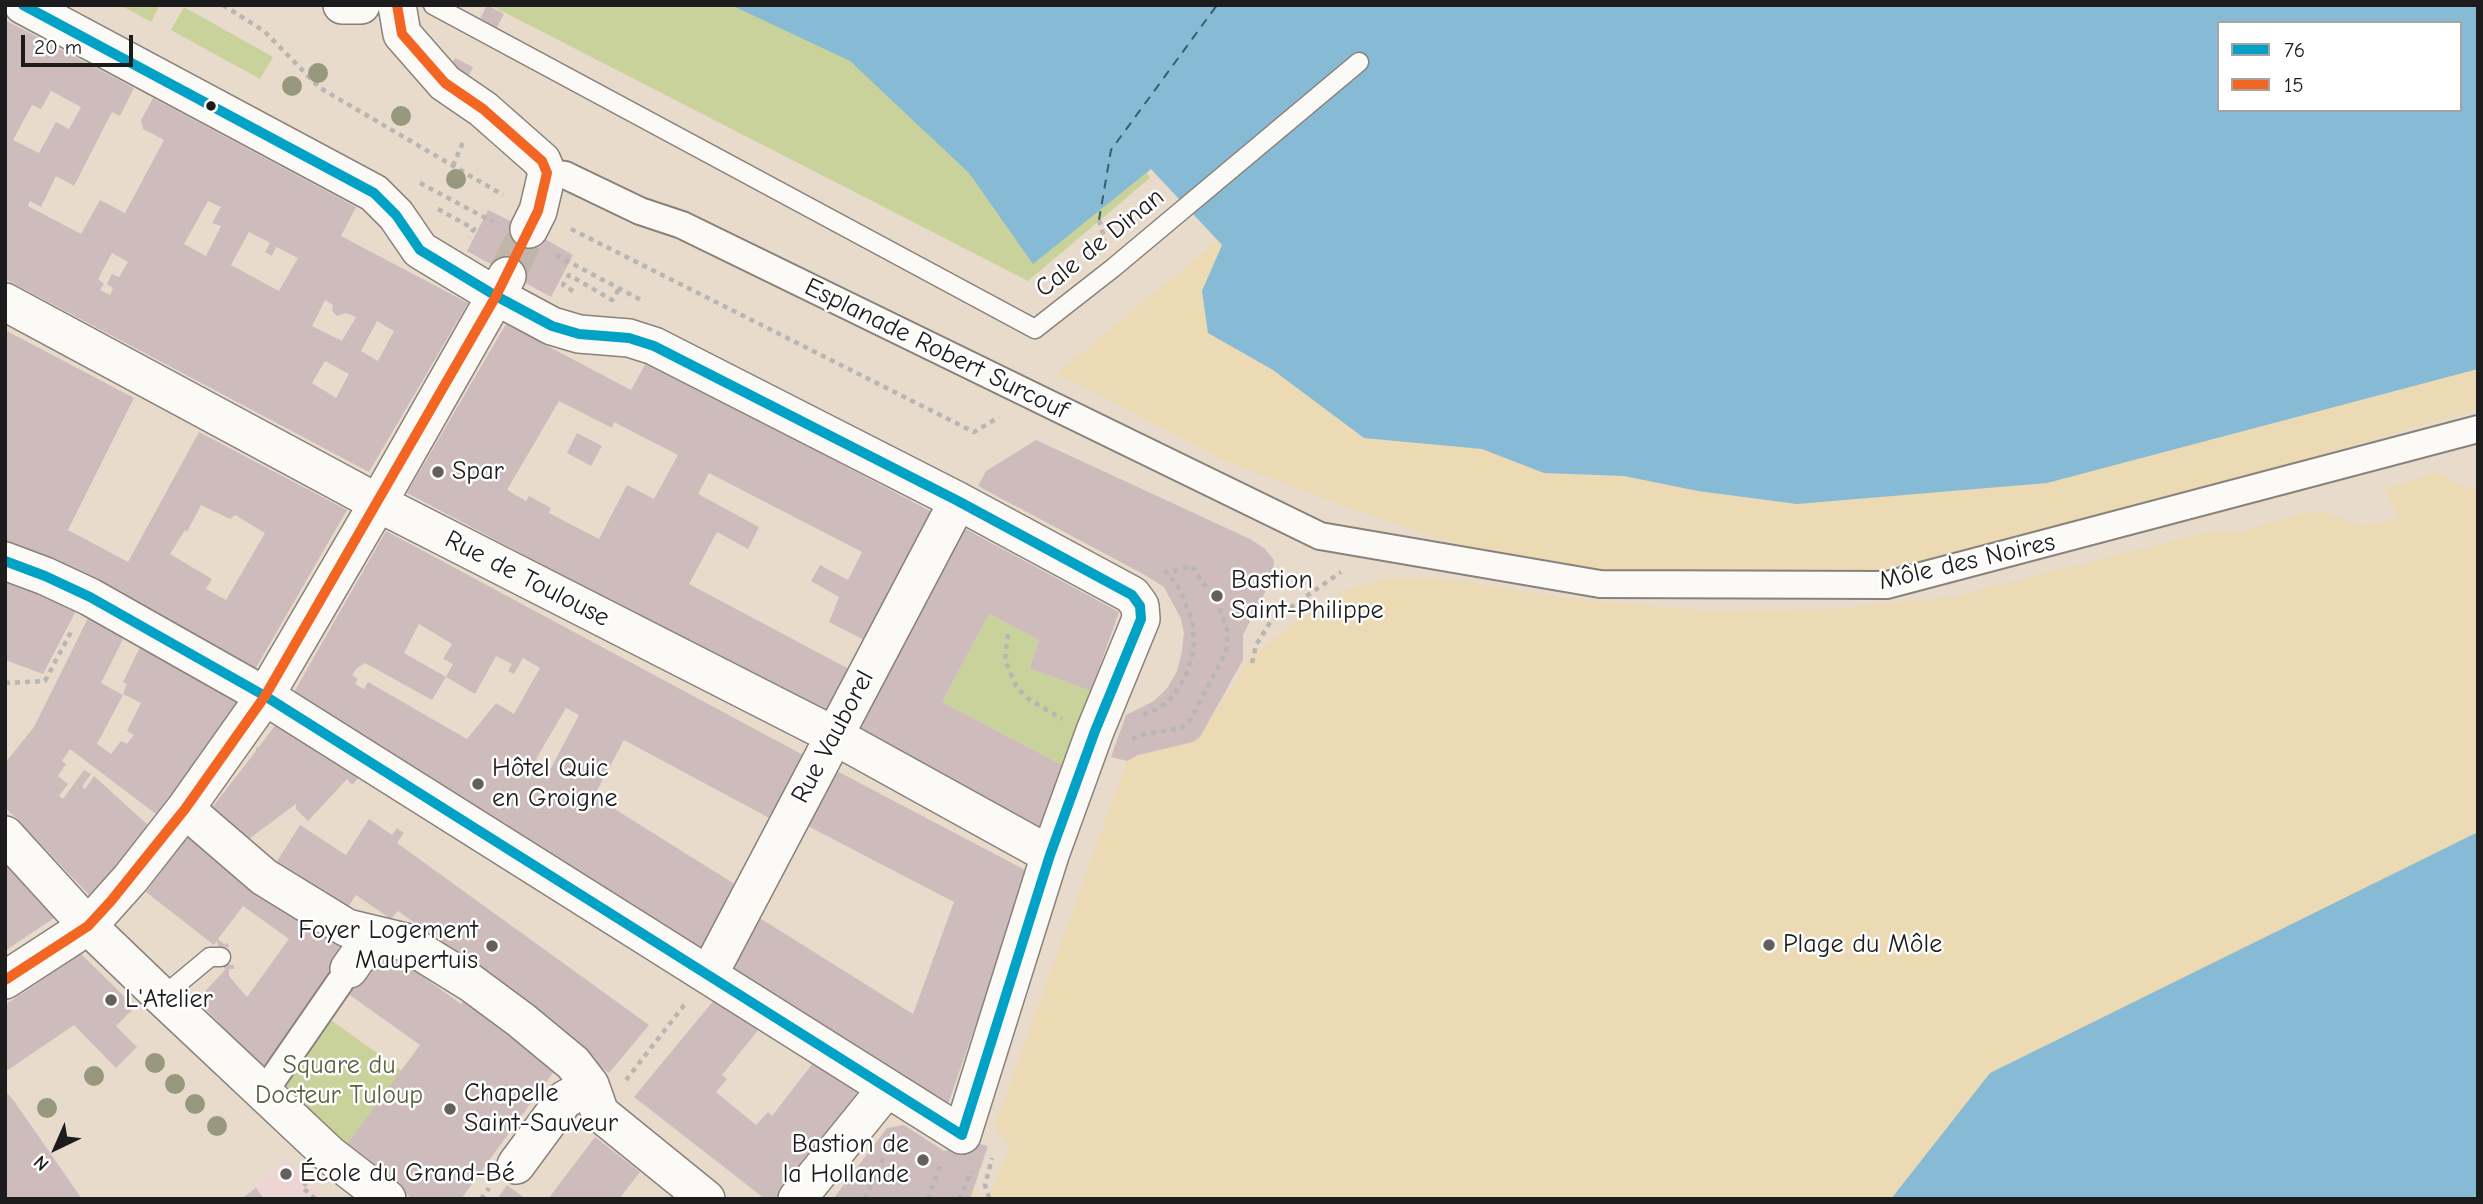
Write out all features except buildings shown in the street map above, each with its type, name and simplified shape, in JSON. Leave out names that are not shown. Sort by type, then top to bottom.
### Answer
[{"type":"street","points":[[5,561],[90,597],[265,696],[962,1135],[1050,855],[1095,731],[1141,619],[1140,607],[1132,595],[958,501],[654,346],[629,338],[579,334],[552,326],[502,285],[420,250],[396,215],[374,193],[23,5]]},
{"type":"street","points":[[342,5],[360,5]]},
{"type":"street","points":[[397,5],[402,34],[424,61],[445,83],[482,109],[542,161],[547,173],[533,220]]},
{"type":"street","name":"Esplanade Robert Surcouf","points":[[547,173],[565,175],[640,211],[682,225],[1320,536]]},
{"type":"street","points":[[5,980],[88,926],[131,878],[185,809],[265,696],[502,285]]},
{"type":"street","name":"Rue de Toulouse","points":[[5,302],[378,503],[833,735],[1050,855]]},
{"type":"street","name":"Môle des Noires","points":[[1320,536],[1600,584],[1887,585],[2478,429]]},
{"type":"street","name":"Rue Vauborel","points":[[709,974],[958,501]]},
{"type":"street","points":[[185,809],[264,877],[347,928],[405,942],[471,983],[573,1063],[595,1099],[706,1199]]},
{"type":"street","points":[[5,835],[88,926],[330,1155],[387,1199]]},
{"type":"street","points":[[264,1092],[373,935]]},
{"type":"street","points":[[797,1199],[887,1088]]},
{"type":"street","points":[[516,1165],[564,1100],[595,1099]]},
{"type":"lane","name":"Cale de Dinan","points":[[433,5],[1035,329],[1359,62]]},
{"type":"lane","points":[[172,1006],[210,957],[221,957]]},
{"type":"path","points":[[223,5],[264,31],[320,88],[506,197],[533,220],[974,432],[1032,396]]},
{"type":"path","points":[[453,166],[467,131]]},
{"type":"path","points":[[469,186],[473,177]]},
{"type":"path","points":[[567,288],[563,285],[569,275],[612,300],[619,289],[643,302]]},
{"type":"path","points":[[1252,663],[1256,645],[1271,621],[1355,564],[1376,546]]},
{"type":"path","points":[[1128,740],[1145,734],[1182,728],[1191,719],[1226,652],[1228,632],[1219,607],[1192,565],[1168,573]]},
{"type":"path","points":[[1134,719],[1159,708],[1173,697],[1186,675],[1194,649],[1192,620],[1180,590],[1168,573],[1156,567]]},
{"type":"path","points":[[5,683],[45,681],[90,597]]},
{"type":"path","points":[[1008,634],[1005,660],[1016,686],[1027,698],[1054,715]]},
{"type":"path","points":[[595,1099],[709,974]]},
{"type":"path","points":[[865,1199],[887,1150]]},
{"type":"path","points":[[988,1170],[985,1185],[989,1198]]},
{"type":"shaded area","name":"École du Grand-Bé","points":[[286,1159],[329,1199],[241,1199],[256,1188]]},
{"type":"green space","points":[[120,5],[160,5],[151,22]]},
{"type":"green space","points":[[490,5],[1062,5],[1113,116],[1150,178],[1028,281]]},
{"type":"green space","points":[[184,7],[273,57],[260,79],[171,30]]},
{"type":"green space","points":[[989,614],[1039,640],[1029,667],[1091,691],[1064,766],[942,702]]},
{"type":"green space","name":"Square du Docteur Tuloup","points":[[328,1018],[402,1071],[344,1148],[280,1086]]},
{"type":"sand","points":[[1598,5],[2478,5],[2478,409],[2007,546],[1891,570],[1678,575],[1596,570],[1526,559],[1458,545],[1341,505],[1224,460],[1057,373],[1388,100]]},
{"type":"sand","name":"Plage du Môle","points":[[2438,472],[2467,489],[2478,486],[2478,1199],[970,1199],[973,1190],[989,1198],[1010,1146],[994,1128],[1127,761],[1138,755],[1193,742],[1200,737],[1249,659],[1297,621],[1346,590],[1393,578],[1442,578],[1573,599],[1709,611],[1833,609],[1952,597],[2210,532],[2240,532],[2300,514],[2324,511],[2362,526],[2399,519],[2385,489]]},
{"type":"water","points":[[731,5],[2478,5],[2478,369],[2047,483],[1797,504],[1698,491],[1624,476],[1544,473],[1482,449],[1364,438],[1273,370],[1208,333],[1202,291],[1222,245],[1151,169],[1033,264],[969,173],[850,61]]},
{"type":"water","points":[[2478,832],[2478,1199],[1891,1199],[1990,1073]]},
{"type":"ferry route","points":[[1099,220],[1111,150],[1217,5]]},
{"type":"tunnel","points":[[507,274],[529,229]]},
{"type":"transit line","name":"76","points":[[5,561],[90,597],[265,696],[962,1135],[1050,855],[1095,731],[1141,619],[1140,606],[1132,595],[958,501],[654,346],[629,338],[579,334],[552,326],[496,296],[420,250],[396,215],[374,193],[23,5]]},
{"type":"transit line","name":"15","points":[[5,980],[88,926],[111,901],[185,809],[265,696],[496,296],[538,211],[547,173],[542,161],[483,109],[445,83],[402,34],[397,5]]},
{"type":"place","name":"Spar","points":[[438,472]]},
{"type":"place","name":"Bastion Saint-Philippe","points":[[1217,596]]},
{"type":"place","name":"Hôtel Quic en Groigne","points":[[478,784]]},
{"type":"place","name":"Plage du Môle","points":[[1769,945]]},
{"type":"place","name":"Foyer Logement Maupertuis","points":[[492,946]]},
{"type":"place","name":"L'Atelier","points":[[111,1000]]},
{"type":"place","name":"Chapelle Saint-Sauveur","points":[[450,1109]]},
{"type":"place","name":"Bastion de la Hollande","points":[[923,1160]]},
{"type":"place","name":"École du Grand-Bé","points":[[286,1174]]}]
